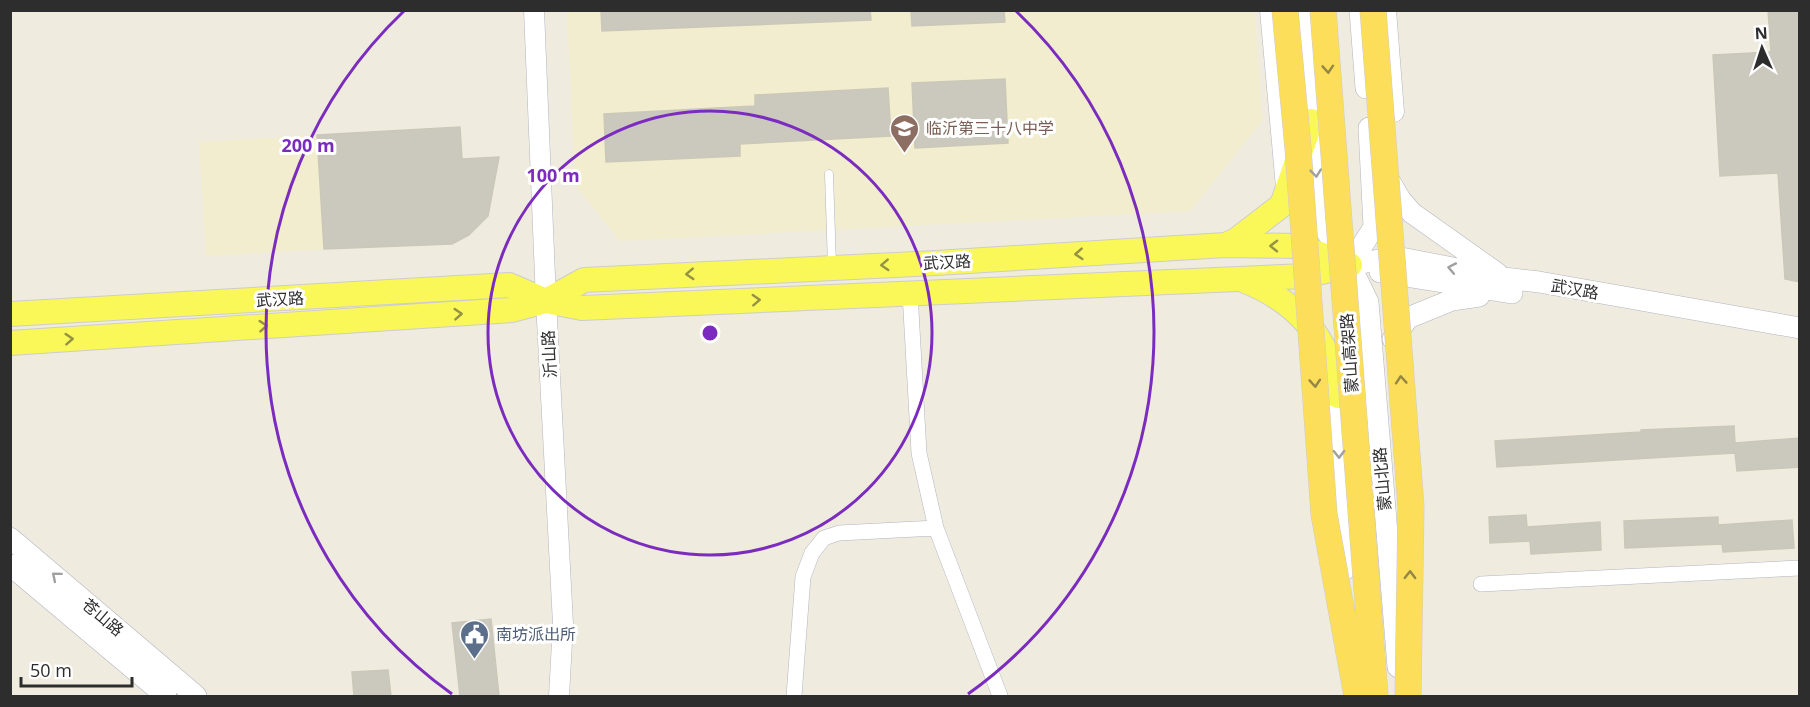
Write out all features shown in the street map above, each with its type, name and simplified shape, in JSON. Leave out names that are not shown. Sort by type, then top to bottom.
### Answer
[{"type":"highway","points":[[1285,10],[1298,148],[1324,514],[1357,696]]},
{"type":"highway","name":"蒙山高架路","points":[[1323,10],[1375,696]]},
{"type":"highway","name":"蒙山高架路","points":[[1341,10],[1392,696]]},
{"type":"highway","points":[[1372,10],[1411,507],[1408,696]]},
{"type":"main road","name":"蒙山北路","points":[[1300,10],[1322,225],[1350,265],[1368,302],[1401,696]]},
{"type":"main road","points":[[1351,696],[1340,509],[1336,302],[1350,265],[1374,227],[1371,150],[1360,10]]},
{"type":"main road","points":[[1225,245],[1235,241],[1282,205],[1311,121]]},
{"type":"main road","points":[[1371,150],[1400,199],[1412,213],[1504,285]]},
{"type":"main road","name":"武汉路","points":[[10,343],[512,310],[546,302],[584,280],[1225,245],[1298,246],[1350,265]]},
{"type":"main road","name":"武汉路","points":[[10,314],[509,285],[546,302],[582,308],[1305,276],[1396,257],[1504,285],[1800,342]]},
{"type":"main road","points":[[1241,279],[1263,288],[1297,310],[1318,338],[1330,361],[1338,396]]},
{"type":"main road","name":"武汉路","points":[[1504,285],[1539,282],[1800,328]]},
{"type":"main road","points":[[1376,402],[1388,344],[1408,318],[1452,300],[1504,285]]},
{"type":"main road","name":"苍山路","points":[[10,538],[196,696]]},
{"type":"main road","name":"苍山路","points":[[10,565],[166,696]]},
{"type":"street","name":"沂山路","points":[[534,10],[563,624],[559,696]]},
{"type":"street","points":[[1270,10],[1287,193]]},
{"type":"street","points":[[1386,10],[1400,199]]},
{"type":"street","points":[[910,293],[919,453],[936,528],[1000,696]]},
{"type":"street","points":[[794,696],[803,577],[812,553],[824,538],[838,533],[936,528]]},
{"type":"street","points":[[1481,584],[1800,568]]},
{"type":"lane","points":[[829,174],[832,268]]},
{"type":"shaded area","name":"临沂第三十八中学","points":[[567,11],[1255,11],[1262,121],[1190,211],[620,241],[575,185]]},
{"type":"shaded area","points":[[317,135],[324,249],[206,256],[199,142]]},
{"type":"building","points":[[601,10],[870,10],[871,20],[602,31]]},
{"type":"building","points":[[911,10],[1004,10],[1005,22],[912,26]]},
{"type":"building","points":[[1768,10],[1800,10],[1800,282],[1785,279],[1778,173],[1720,176],[1713,55],[1771,52]]},
{"type":"building","points":[[1005,79],[1008,143],[915,148],[912,83]]},
{"type":"building","points":[[888,88],[891,136],[740,144],[740,156],[606,162],[604,114],[755,106],[755,95]]},
{"type":"building","points":[[460,127],[462,159],[499,157],[488,216],[469,235],[452,244],[324,249],[317,135]]},
{"type":"building","points":[[1734,426],[1735,443],[1800,438],[1800,467],[1737,471],[1735,453],[1497,467],[1495,441],[1641,432],[1641,430]]},
{"type":"building","points":[[1526,515],[1527,527],[1600,522],[1601,550],[1531,554],[1530,541],[1490,543],[1489,517]]},
{"type":"building","points":[[1718,517],[1718,525],[1792,520],[1794,548],[1723,552],[1722,544],[1625,548],[1624,521]]},
{"type":"building","name":"南坊派出所","points":[[491,619],[499,696],[460,696],[452,623]]},
{"type":"building","points":[[388,670],[391,696],[354,696],[352,672]]},
{"type":"place","name":"临沂第三十八中学","points":[[905,154]]},
{"type":"place","name":"南坊派出所","points":[[475,660]]}]
